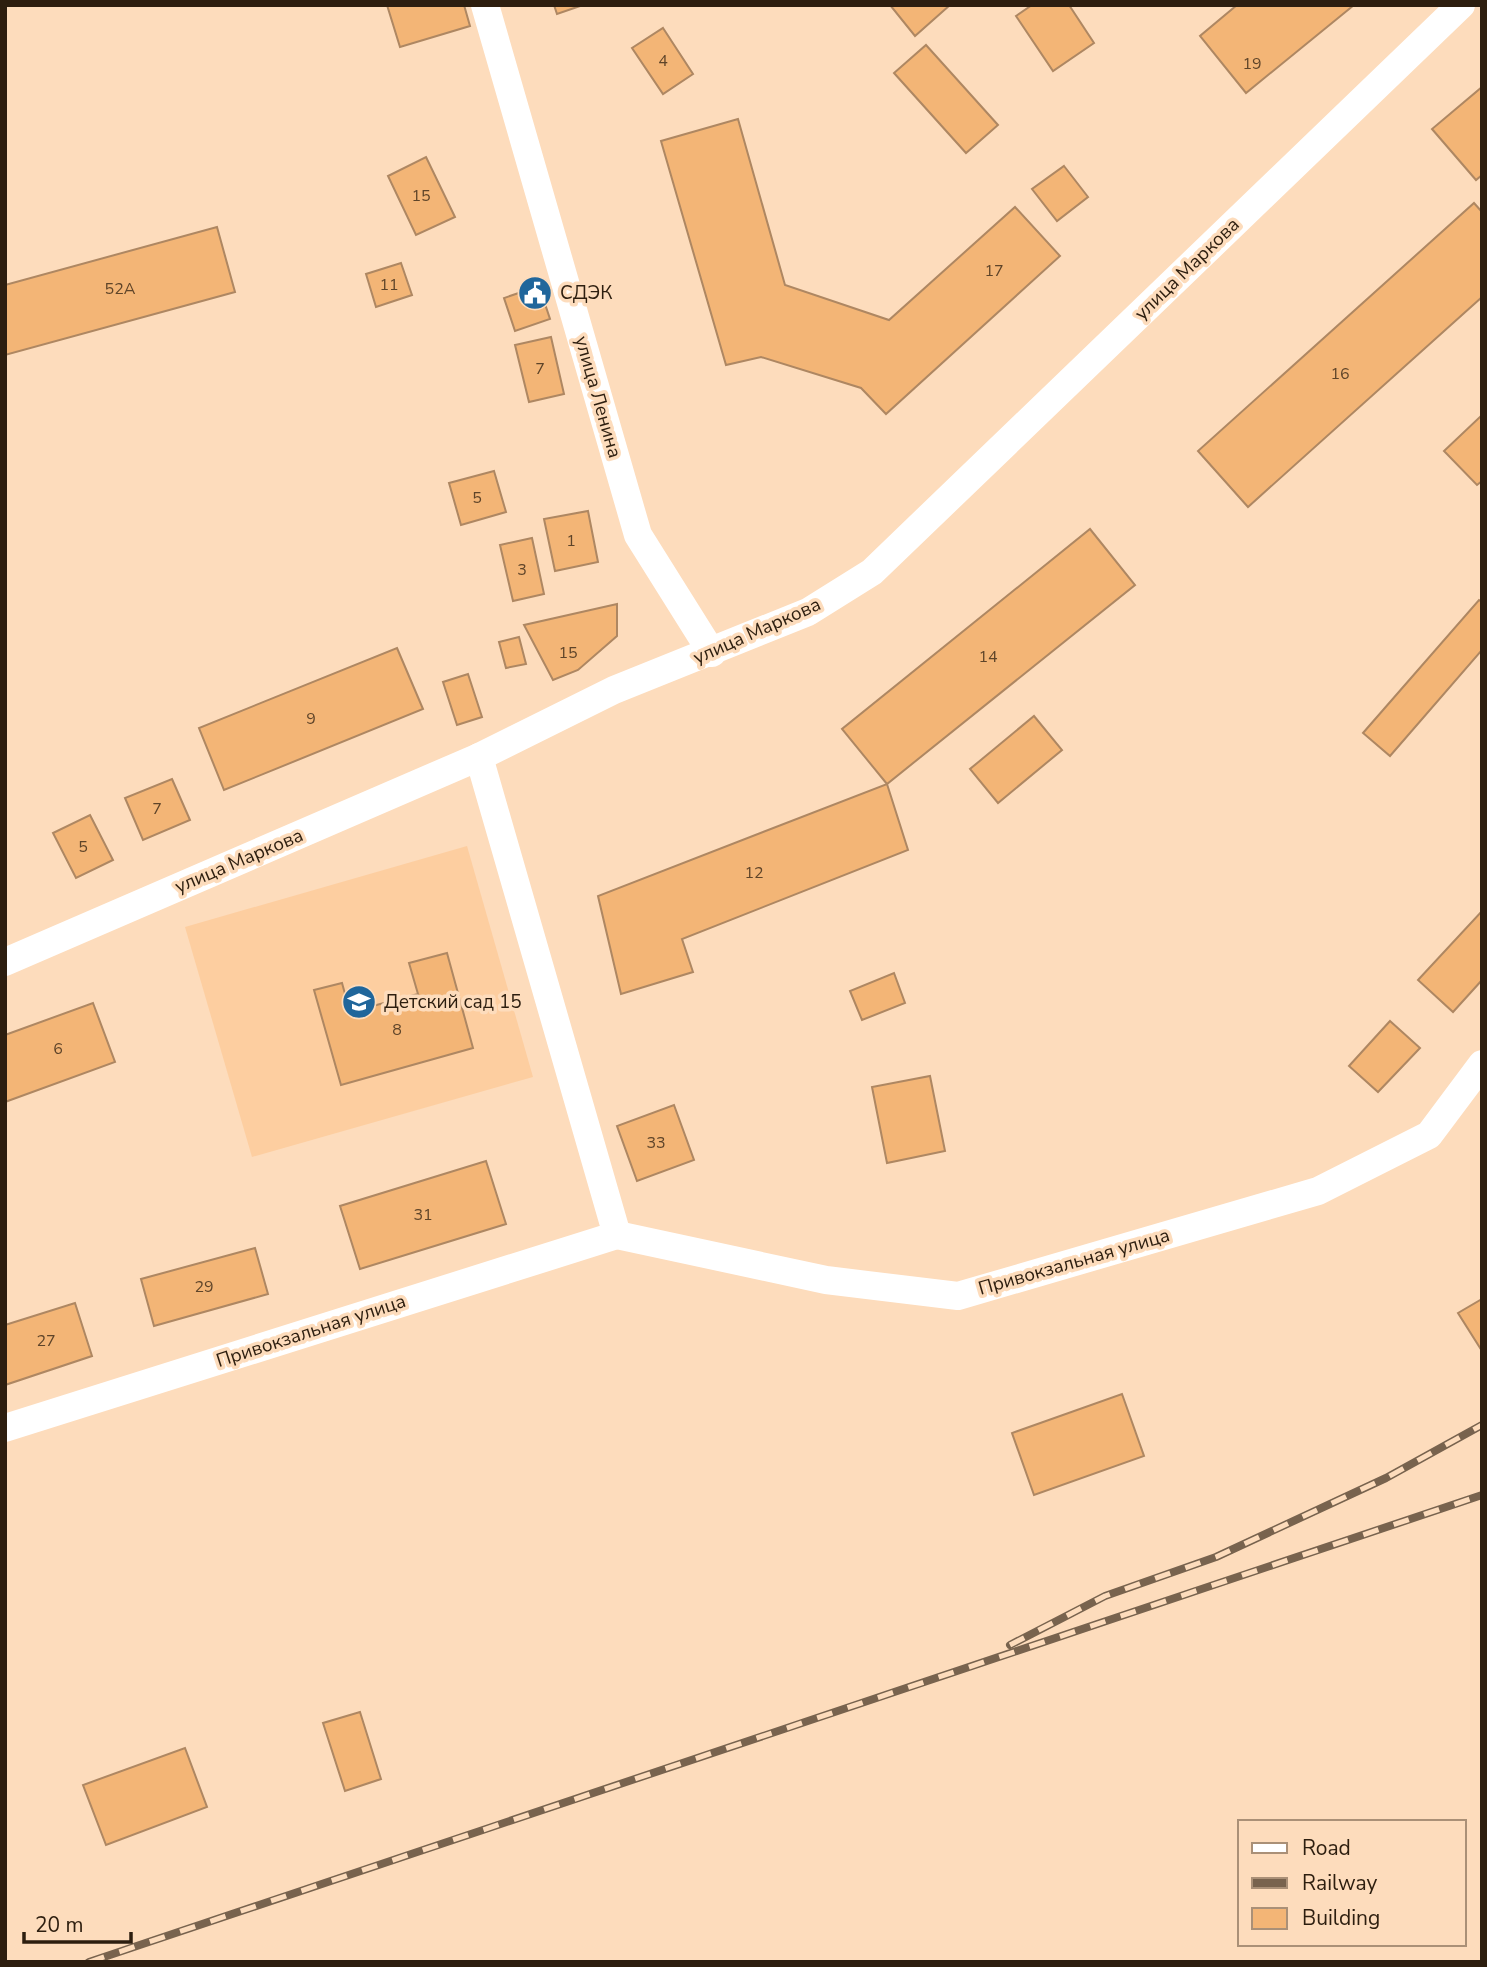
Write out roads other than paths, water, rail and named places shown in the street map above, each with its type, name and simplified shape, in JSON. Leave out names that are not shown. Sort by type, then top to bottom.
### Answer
[{"type":"street","name":"улица Ленина","points":[[485,5],[638,535],[712,653]]},
{"type":"street","name":"улица Маркова","points":[[5,962],[479,757],[614,690],[712,653],[808,612],[872,572],[1461,5]]},
{"type":"street","points":[[479,757],[617,1235]]},
{"type":"street","name":"Привокзальная улица","points":[[5,1428],[617,1235],[826,1280],[958,1296],[1318,1191],[1429,1135],[1482,1064]]},
{"type":"railway","points":[[1010,1645],[1105,1596],[1216,1557],[1386,1478],[1482,1425]]},
{"type":"railway","points":[[89,1962],[1482,1495]]},
{"type":"place","name":"СДЭК","points":[[535,293]]},
{"type":"place","name":"Детский сад 15","points":[[359,1002]]}]
